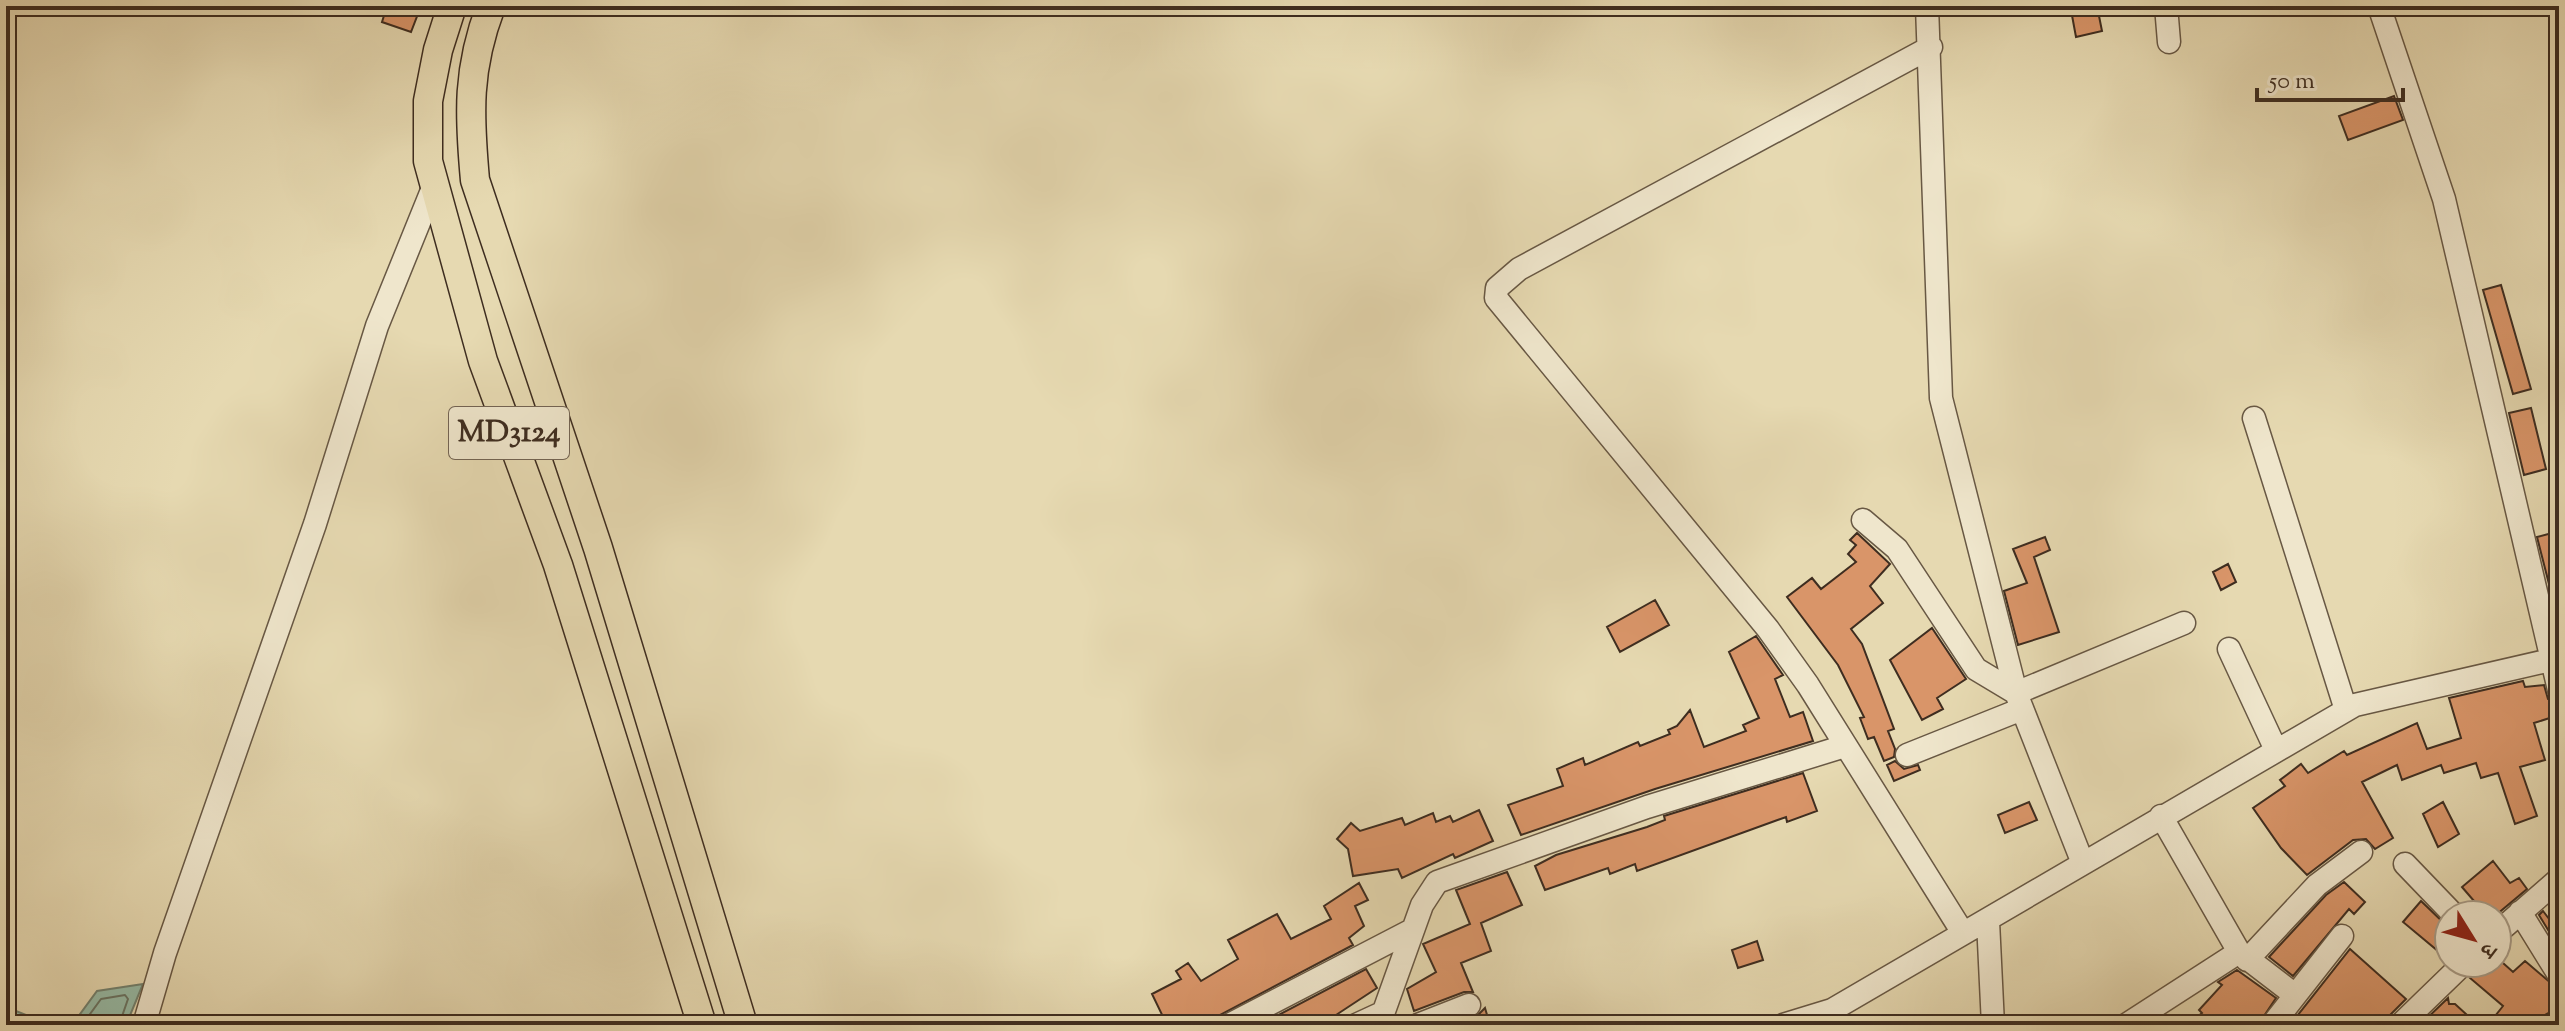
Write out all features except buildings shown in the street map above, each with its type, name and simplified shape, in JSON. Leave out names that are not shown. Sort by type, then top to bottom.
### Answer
[{"type":"main road","name":"MD3124","points":[[452,6],[438,50],[428,101],[428,161],[483,361],[558,565],[702,1025]]},
{"type":"main road","name":"MD3124","points":[[491,6],[471,73],[469,122],[475,180],[598,548],[743,1025]]},
{"type":"street","points":[[1927,6],[1931,47],[1941,398],[2019,701],[2082,861]]},
{"type":"street","points":[[2166,6],[2169,42]]},
{"type":"street","points":[[2379,6],[2444,199],[2555,658],[2559,690]]},
{"type":"street","points":[[1931,47],[1519,269],[1497,288],[1496,298],[1768,629],[1963,933]]},
{"type":"street","points":[[144,1025],[165,953],[315,524],[377,326],[435,183]]},
{"type":"street","points":[[2254,418],[2346,710]]},
{"type":"street","points":[[1863,520],[1897,549],[1976,669],[2019,701]]},
{"type":"street","points":[[1907,755],[2184,623]]},
{"type":"street","points":[[2229,649],[2276,750]]},
{"type":"street","points":[[1783,1025],[1832,1010],[1988,921],[2082,861],[2355,705],[2555,658]]},
{"type":"street","points":[[1356,1025],[1381,1019],[1412,930],[1437,882],[1647,807],[1845,746]]},
{"type":"street","points":[[2161,816],[2243,956],[2295,995]]},
{"type":"street","points":[[2126,1025],[2243,956],[2317,885],[2361,852]]},
{"type":"street","points":[[2405,864],[2439,899]]},
{"type":"street","points":[[2513,918],[2559,879]]},
{"type":"street","points":[[2520,912],[2559,975]]},
{"type":"street","points":[[1988,921],[1993,1025]]},
{"type":"street","points":[[1229,1025],[1412,930]]},
{"type":"street","points":[[2272,1025],[2342,936]]},
{"type":"street","points":[[2400,1025],[2447,979]]},
{"type":"street","points":[[1418,1025],[1469,1005]]},
{"type":"street","points":[[2555,1025],[2559,1021]]},
{"type":"water","points":[[143,984],[126,1025],[72,1025],[97,991]]},
{"type":"water","points":[[6,1007],[51,1025],[6,1025]]}]
